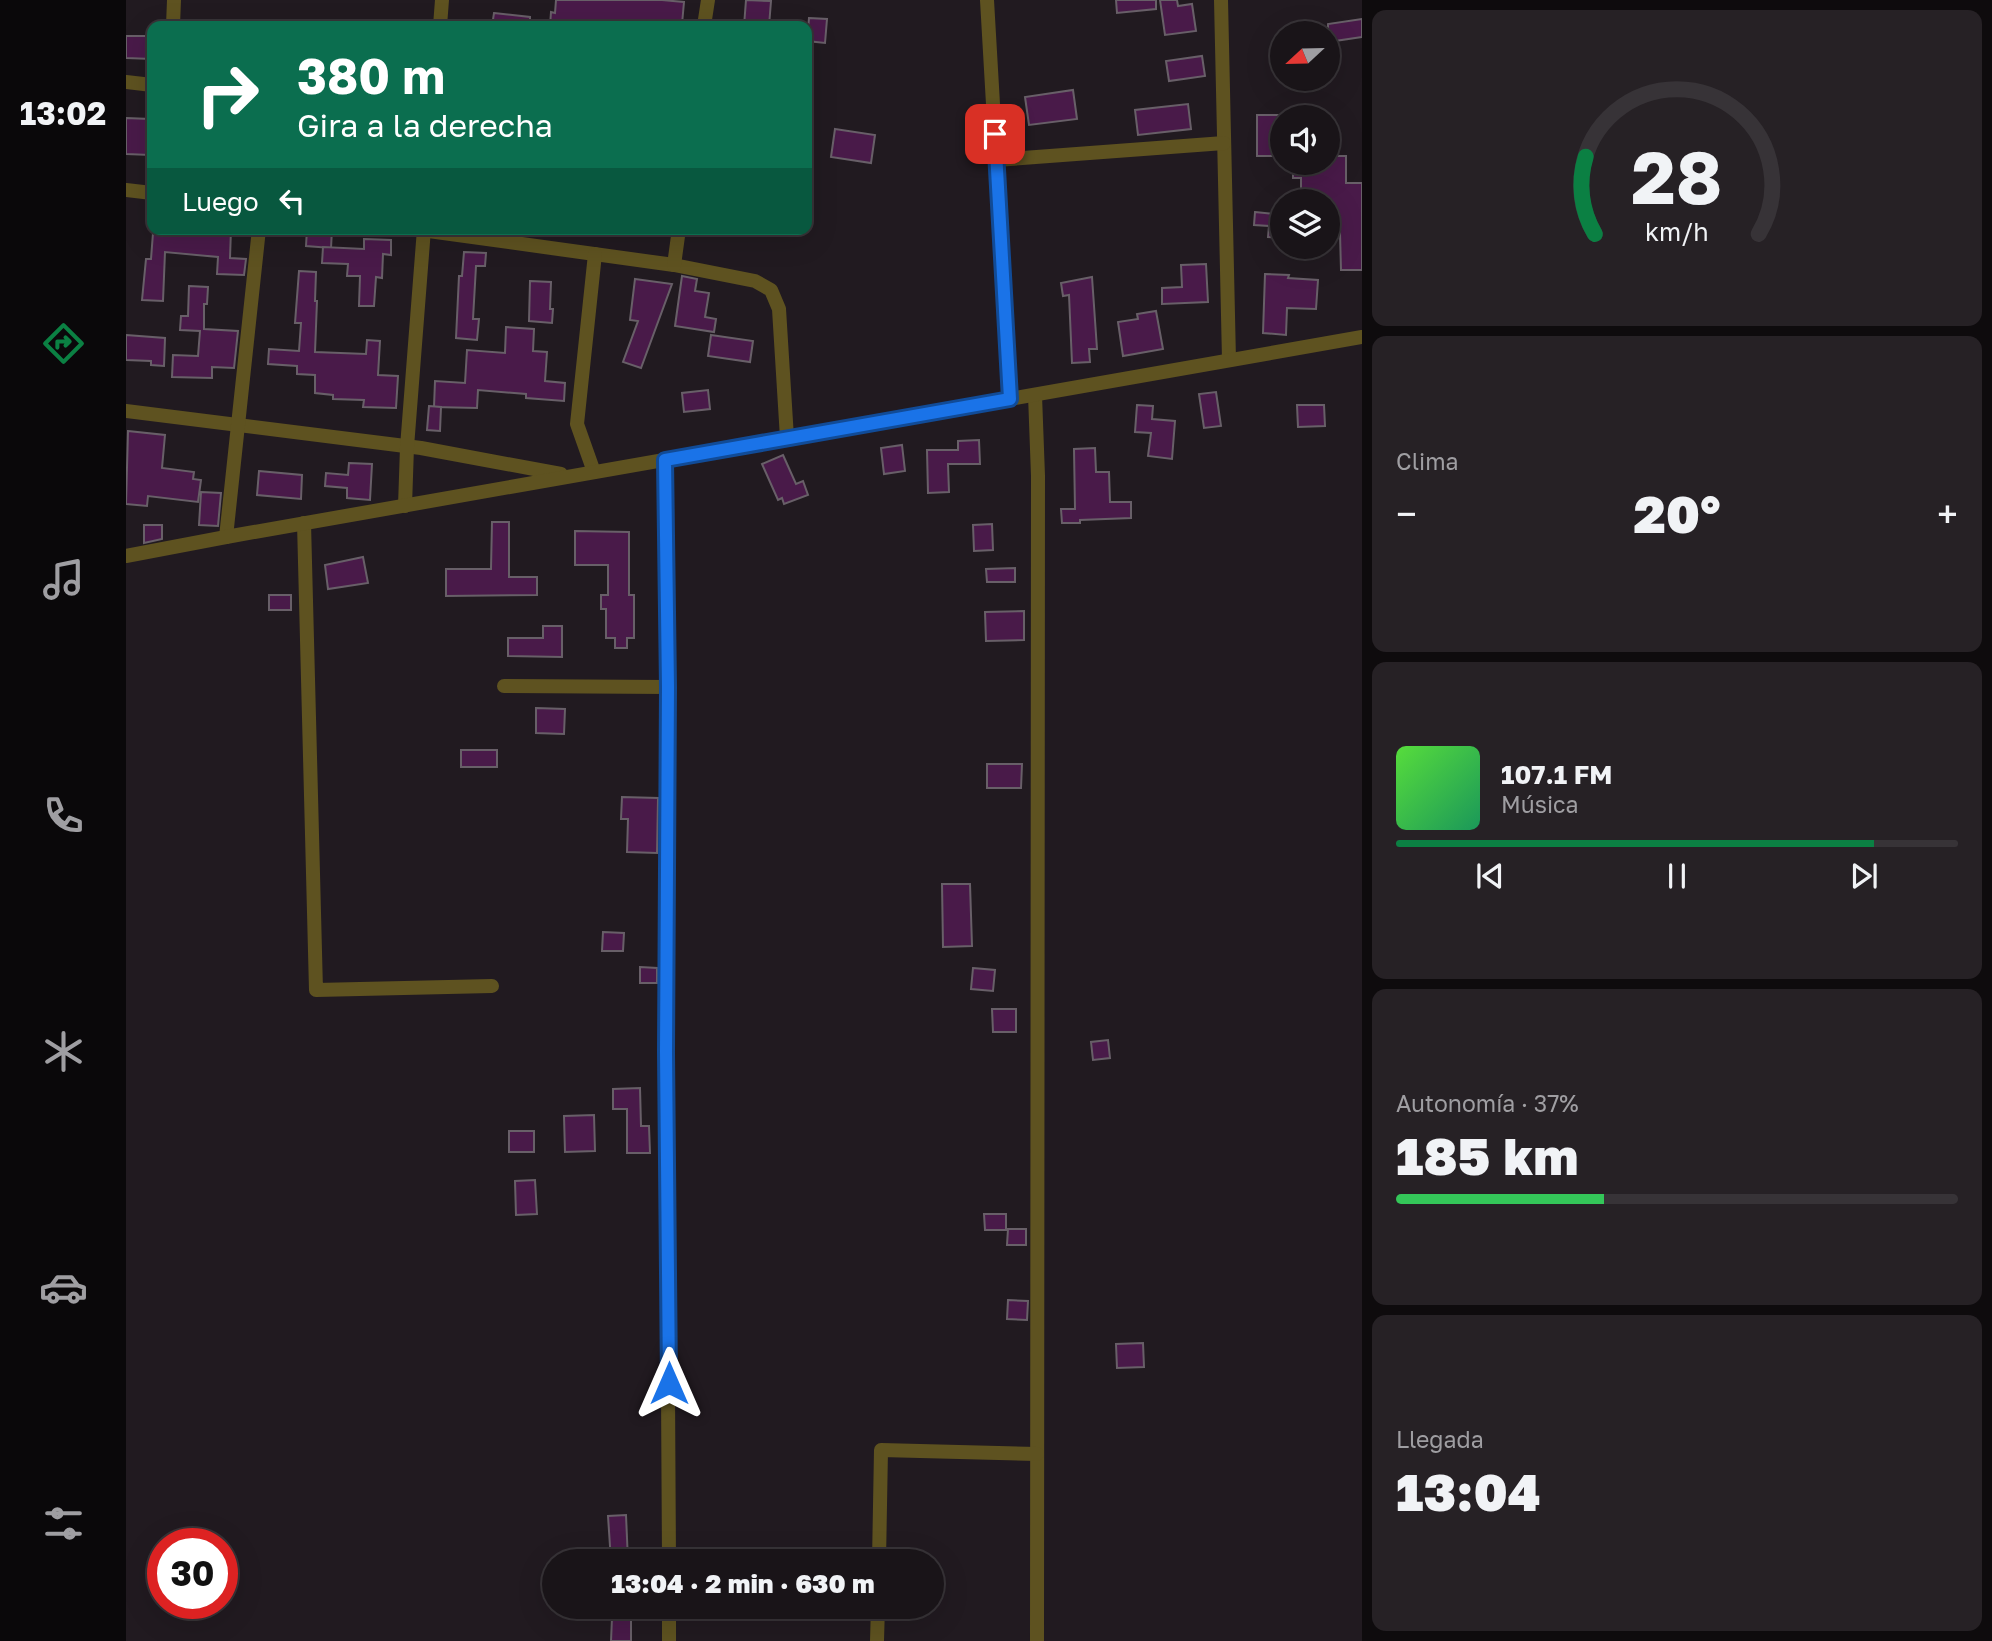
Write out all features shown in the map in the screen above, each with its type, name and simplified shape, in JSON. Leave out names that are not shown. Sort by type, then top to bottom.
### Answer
[{"type":"street","points":[[173,21],[174,0]]},
{"type":"street","points":[[440,21],[442,0]]},
{"type":"street","points":[[705,21],[708,0]]},
{"type":"street","points":[[987,0],[1010,399]]},
{"type":"street","points":[[1221,0],[1229,360]]},
{"type":"street","points":[[126,82],[147,84]]},
{"type":"street","points":[[996,160],[1224,143]]},
{"type":"street","points":[[126,190],[147,192]]},
{"type":"street","points":[[226,537],[259,235]]},
{"type":"street","points":[[405,506],[421,235]]},
{"type":"street","points":[[457,235],[674,265],[755,281],[771,290],[779,309],[787,438]]},
{"type":"street","points":[[674,265],[678,235]]},
{"type":"street","points":[[594,472],[576,424],[595,254]]},
{"type":"street","points":[[126,556],[1362,337]]},
{"type":"street","points":[[1035,395],[1038,477],[1037,1641]]},
{"type":"street","points":[[126,411],[407,447],[573,476]]},
{"type":"street","points":[[665,460],[668,687],[666,1052],[669,1549]]},
{"type":"street","points":[[303,523],[316,990],[492,986]]},
{"type":"street","points":[[504,686],[668,687]]},
{"type":"street","points":[[879,1549],[881,1450],[1037,1454]]},
{"type":"street","points":[[668,1641],[669,1619]]},
{"type":"street","points":[[877,1641],[878,1619]]},
{"type":"building","points":[[556,0],[684,2],[682,21],[550,21],[551,12],[555,13]]},
{"type":"building","points":[[746,0],[771,1],[769,21],[744,21]]},
{"type":"building","points":[[1116,0],[1156,0],[1156,9],[1117,13]]},
{"type":"building","points":[[1160,0],[1177,0],[1178,6],[1192,4],[1196,31],[1165,35]]},
{"type":"building","points":[[494,13],[530,17],[530,21],[493,21]]},
{"type":"building","points":[[809,18],[827,19],[825,43],[812,42],[812,21],[809,21]]},
{"type":"building","points":[[1362,19],[1362,37],[1340,40],[1340,22]]},
{"type":"building","points":[[126,36],[147,36],[147,59],[126,58]]},
{"type":"building","points":[[1202,56],[1205,76],[1169,81],[1166,61]]},
{"type":"building","points":[[1073,90],[1077,119],[1029,125],[1025,97]]},
{"type":"building","points":[[1188,104],[1191,129],[1138,135],[1135,110]]},
{"type":"building","points":[[1257,115],[1270,115],[1270,156],[1257,156]]},
{"type":"building","points":[[126,118],[147,119],[147,155],[126,154]]},
{"type":"building","points":[[835,129],[875,135],[871,163],[831,157]]},
{"type":"building","points":[[1340,156],[1346,156],[1346,183],[1362,183],[1362,270],[1341,270],[1340,189],[1301,189],[1301,178],[1293,178],[1293,175],[1340,175]]},
{"type":"building","points":[[1255,212],[1270,214],[1270,237],[1269,226],[1254,225]]},
{"type":"building","points":[[153,235],[231,235],[230,258],[246,259],[244,275],[217,274],[218,257],[165,252],[163,301],[142,300],[146,259],[151,259]]},
{"type":"building","points":[[307,235],[332,235],[331,248],[306,246]]},
{"type":"building","points":[[364,239],[391,240],[391,255],[383,254],[382,278],[376,277],[374,306],[359,306],[360,276],[347,276],[348,264],[322,263],[323,247],[364,249]]},
{"type":"building","points":[[464,252],[486,253],[485,266],[476,266],[473,319],[479,319],[477,340],[456,338],[459,276],[462,276]]},
{"type":"building","points":[[1206,264],[1208,302],[1162,304],[1162,288],[1182,287],[1181,265]]},
{"type":"building","points":[[299,271],[316,272],[315,352],[366,354],[367,340],[380,341],[378,375],[398,376],[396,408],[363,407],[364,400],[333,399],[333,395],[315,393],[315,375],[297,374],[297,366],[268,364],[269,349],[299,351],[301,323],[295,323]]},
{"type":"building","points":[[1265,274],[1318,280],[1316,309],[1287,308],[1286,335],[1263,333]]},
{"type":"building","points":[[682,276],[697,279],[695,291],[709,293],[705,317],[716,319],[714,332],[675,326]]},
{"type":"building","points":[[1092,277],[1097,349],[1089,349],[1090,362],[1072,363],[1069,295],[1063,296],[1061,283]]},
{"type":"building","points":[[635,279],[672,284],[641,368],[623,362],[638,321],[630,320]]},
{"type":"building","points":[[530,281],[551,282],[552,323],[529,321]]},
{"type":"building","points":[[189,286],[208,287],[207,304],[204,304],[204,329],[238,331],[234,368],[212,367],[212,378],[172,377],[173,355],[198,356],[200,331],[180,330],[181,316],[188,316]]},
{"type":"building","points":[[1156,311],[1163,349],[1123,356],[1118,322],[1138,319],[1137,314]]},
{"type":"building","points":[[506,327],[534,329],[533,351],[547,352],[545,381],[565,383],[564,401],[526,398],[526,394],[478,390],[477,408],[434,407],[435,381],[465,383],[467,350],[505,353]]},
{"type":"building","points":[[126,335],[165,338],[164,366],[151,365],[151,361],[126,360]]},
{"type":"building","points":[[711,335],[753,341],[750,362],[708,356]]},
{"type":"building","points":[[708,390],[710,409],[684,412],[682,393]]},
{"type":"building","points":[[1216,392],[1221,426],[1204,428],[1199,394]]},
{"type":"building","points":[[1137,405],[1153,406],[1152,419],[1175,421],[1172,459],[1148,456],[1151,433],[1135,432]]},
{"type":"building","points":[[1297,405],[1324,405],[1325,426],[1298,427]]},
{"type":"building","points":[[429,406],[441,407],[440,431],[427,430]]},
{"type":"building","points":[[128,431],[165,435],[162,468],[194,472],[193,479],[201,480],[198,502],[148,496],[147,506],[126,504]]},
{"type":"building","points":[[979,440],[980,464],[948,464],[949,492],[928,493],[927,450],[958,450],[958,441]]},
{"type":"building","points":[[902,445],[905,471],[884,474],[881,448]]},
{"type":"building","points":[[1095,448],[1096,472],[1109,472],[1110,502],[1131,502],[1131,518],[1062,523],[1061,509],[1075,509],[1074,449]]},
{"type":"building","points":[[783,455],[796,484],[803,481],[808,495],[784,504],[782,498],[778,500],[762,464]]},
{"type":"building","points":[[349,463],[372,464],[370,500],[347,498],[347,488],[325,486],[326,473],[348,475]]},
{"type":"building","points":[[259,471],[302,475],[301,499],[257,495]]},
{"type":"building","points":[[201,492],[221,493],[218,526],[199,525]]},
{"type":"building","points":[[492,522],[509,522],[509,577],[537,577],[537,595],[446,596],[446,569],[491,569]]},
{"type":"building","points":[[992,524],[993,550],[974,551],[973,525]]},
{"type":"building","points":[[144,525],[162,525],[162,539],[144,543]]},
{"type":"building","points":[[575,531],[629,532],[629,595],[634,595],[634,638],[627,638],[627,648],[615,648],[615,638],[606,638],[606,609],[601,609],[601,595],[608,595],[608,565],[575,565]]},
{"type":"building","points":[[363,557],[368,583],[328,589],[325,565]]},
{"type":"building","points":[[1015,568],[1015,582],[987,582],[986,569]]},
{"type":"building","points":[[269,595],[291,595],[291,610],[269,610]]},
{"type":"building","points":[[1024,611],[1024,640],[986,641],[985,612]]},
{"type":"building","points":[[543,626],[562,626],[562,657],[508,656],[508,638],[543,638]]},
{"type":"building","points":[[536,708],[565,709],[564,734],[536,733]]},
{"type":"building","points":[[461,750],[497,750],[497,767],[461,767]]},
{"type":"building","points":[[987,764],[1022,764],[1021,788],[987,788]]},
{"type":"building","points":[[622,797],[658,798],[657,853],[627,852],[628,819],[621,819]]},
{"type":"building","points":[[942,884],[970,884],[972,946],[943,947]]},
{"type":"building","points":[[603,932],[624,933],[623,951],[602,951]]},
{"type":"building","points":[[640,967],[657,968],[657,983],[640,983]]},
{"type":"building","points":[[973,968],[995,970],[993,991],[971,989]]},
{"type":"building","points":[[992,1009],[1016,1009],[1016,1032],[993,1032]]},
{"type":"building","points":[[1108,1040],[1110,1058],[1093,1060],[1091,1042]]},
{"type":"building","points":[[640,1088],[641,1126],[649,1126],[650,1153],[627,1153],[627,1109],[613,1109],[613,1089]]},
{"type":"building","points":[[594,1115],[595,1151],[565,1152],[564,1116]]},
{"type":"building","points":[[509,1131],[534,1131],[534,1152],[509,1152]]},
{"type":"building","points":[[535,1180],[537,1214],[516,1215],[515,1181]]},
{"type":"building","points":[[984,1214],[1006,1214],[1006,1230],[985,1230]]},
{"type":"building","points":[[1008,1229],[1026,1229],[1026,1245],[1007,1245]]},
{"type":"building","points":[[1008,1300],[1028,1301],[1027,1320],[1007,1319]]},
{"type":"building","points":[[1143,1343],[1144,1367],[1117,1368],[1116,1344]]},
{"type":"building","points":[[626,1515],[627,1549],[610,1549],[608,1516]]},
{"type":"building","points":[[612,1619],[631,1619],[631,1641],[611,1641]]},
{"type":"route","points":[[669,1383],[665,460],[1010,399],[995,134]]}]
